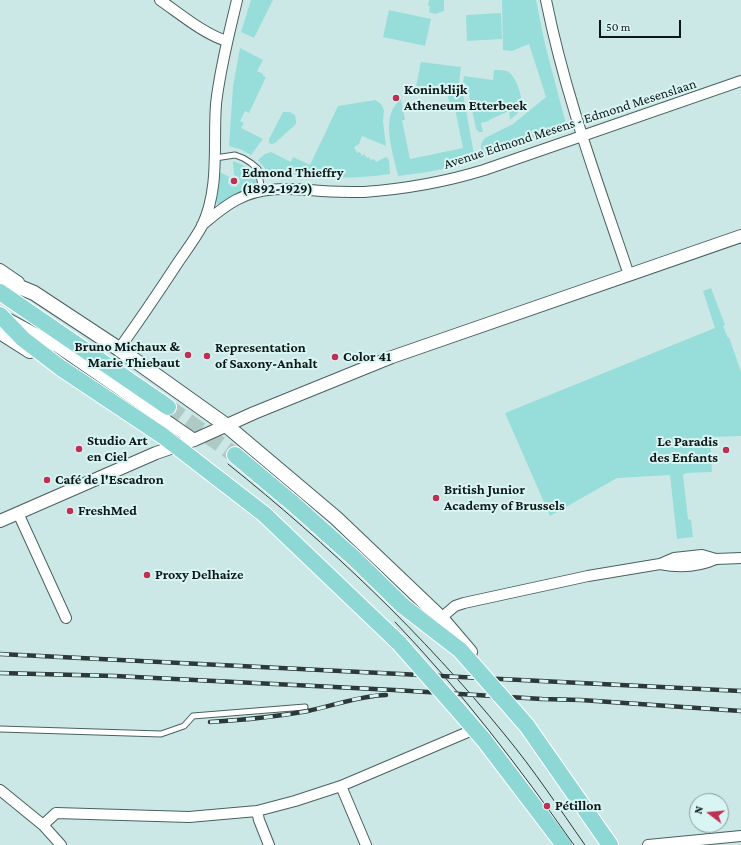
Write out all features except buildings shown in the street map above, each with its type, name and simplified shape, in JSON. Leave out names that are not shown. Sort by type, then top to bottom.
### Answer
[{"type":"main road","points":[[0,279],[34,293],[119,349],[227,426],[336,518],[441,618],[465,651],[520,719],[610,845]]},
{"type":"main road","points":[[0,292],[168,407]]},
{"type":"main road","points":[[0,315],[23,339],[61,368],[176,446],[264,514],[399,643],[475,730],[564,845]]},
{"type":"main road","points":[[0,332],[23,347],[61,368]]},
{"type":"main road","points":[[235,455],[338,543],[403,606],[465,651]]},
{"type":"street","points":[[160,0],[208,33],[218,38],[227,40]]},
{"type":"street","points":[[119,349],[164,284],[202,225],[209,203],[213,182],[217,102],[227,40],[237,0]]},
{"type":"street","points":[[546,0],[554,43],[581,136],[629,275]]},
{"type":"street","name":"Avenue Edmond Mesens - Edmond Mesenslaan","points":[[202,225],[220,210],[237,200],[262,190],[288,188],[341,192],[404,188],[456,178],[484,170],[741,81]]},
{"type":"street","points":[[209,203],[209,207],[213,211],[216,212],[220,210]]},
{"type":"street","points":[[0,521],[156,453],[194,440],[254,413],[392,357],[741,236]]},
{"type":"street","points":[[0,269],[34,293]]},
{"type":"street","points":[[0,315],[59,347],[194,440]]},
{"type":"street","points":[[18,513],[66,618]]},
{"type":"street","points":[[441,618],[455,606],[464,602],[588,576],[660,564],[674,558],[702,555],[716,559],[741,558]]},
{"type":"street","points":[[43,825],[56,813],[189,817],[257,811],[295,801],[341,786],[475,730]]},
{"type":"street","points":[[341,786],[366,845]]},
{"type":"street","points":[[0,790],[43,825],[61,845]]},
{"type":"street","points":[[257,811],[269,845]]},
{"type":"street","points":[[648,845],[741,836]]},
{"type":"lane","points":[[215,158],[235,156],[243,158],[251,163],[258,169],[262,190]]},
{"type":"lane","points":[[0,729],[161,734],[184,726],[193,716],[305,707]]},
{"type":"shaded area","points":[[251,0],[273,0],[254,38],[241,32]]},
{"type":"shaded area","points":[[429,0],[444,0],[444,11],[435,14],[429,12]]},
{"type":"shaded area","points":[[502,0],[536,0],[545,44],[567,128],[484,157],[481,147],[485,138],[513,124],[546,97],[529,44],[512,51],[503,50]]},
{"type":"shaded area","points":[[389,10],[431,19],[425,46],[383,37]]},
{"type":"shaded area","points":[[501,13],[502,39],[467,41],[466,15]]},
{"type":"shaded area","points":[[240,48],[263,60],[257,71],[266,77],[249,113],[245,111],[240,121],[244,123],[241,128],[263,139],[251,155],[240,149],[229,146],[233,86]]},
{"type":"shaded area","points":[[421,62],[461,67],[459,84],[444,87],[444,84],[415,91]]},
{"type":"shaded area","points":[[494,70],[503,70],[510,73],[516,82],[522,104],[518,113],[510,120],[509,111],[489,121],[481,123],[483,132],[479,132],[476,129],[467,85],[463,83],[464,76],[493,80]]},
{"type":"shaded area","points":[[458,87],[462,88],[475,160],[437,170],[398,176],[389,135],[389,125],[394,106],[401,99],[405,120],[402,120],[410,159],[463,148],[455,109],[451,110],[446,89]]},
{"type":"shaded area","points":[[375,100],[381,104],[384,110],[383,121],[386,146],[362,136],[359,144],[354,147],[357,153],[360,152],[362,156],[364,154],[367,158],[369,157],[371,160],[374,159],[376,162],[386,157],[389,160],[390,174],[368,177],[331,177],[292,174],[269,175],[258,160],[265,154],[271,152],[291,162],[293,157],[310,165],[338,106]]},
{"type":"shaded area","points":[[283,112],[290,112],[295,115],[296,124],[275,143],[271,144],[269,143],[269,139]]},
{"type":"shaded area","points":[[233,161],[249,170],[259,187],[220,205],[214,202],[218,171],[229,177],[228,183],[231,186],[236,187],[240,182],[239,177],[234,175]]},
{"type":"shaded area","points":[[711,288],[725,325],[723,326],[728,338],[729,337],[741,372],[741,436],[710,437],[712,472],[686,473],[683,475],[688,519],[691,520],[693,537],[677,539],[670,475],[617,478],[550,516],[505,413],[715,328],[703,291]]},
{"type":"tunnel","points":[[168,407],[235,455]]},
{"type":"tram line","points":[[228,464],[302,526],[374,592],[441,661],[516,748],[585,845]]},
{"type":"tram line","points":[[395,622],[443,675],[489,730],[574,845]]},
{"type":"railway","points":[[0,654],[741,691]]},
{"type":"railway","points":[[0,673],[115,676],[394,690],[581,700],[741,711]]},
{"type":"railway","points":[[210,722],[296,713],[377,695],[386,695]]},
{"type":"place","name":"Koninklijk Atheneum Etterbeek","points":[[396,98]]},
{"type":"place","name":"Edmond Thieffry (1892-1929)","points":[[234,181]]},
{"type":"place","name":"Bruno Michaux & Marie Thiebaut","points":[[188,355]]},
{"type":"place","name":"Representation of Saxony-Anhalt","points":[[207,356]]},
{"type":"place","name":"Color 41","points":[[335,357]]},
{"type":"place","name":"Studio Art en Ciel","points":[[79,449]]},
{"type":"place","name":"Le Paradis des Enfants","points":[[726,450]]},
{"type":"place","name":"Café de l'Escadron","points":[[47,480]]},
{"type":"place","name":"British Junior Academy of Brussels","points":[[436,498]]},
{"type":"place","name":"FreshMed","points":[[70,511]]},
{"type":"place","name":"Proxy Delhaize","points":[[147,575]]},
{"type":"place","name":"Pétillon","points":[[547,806]]}]
